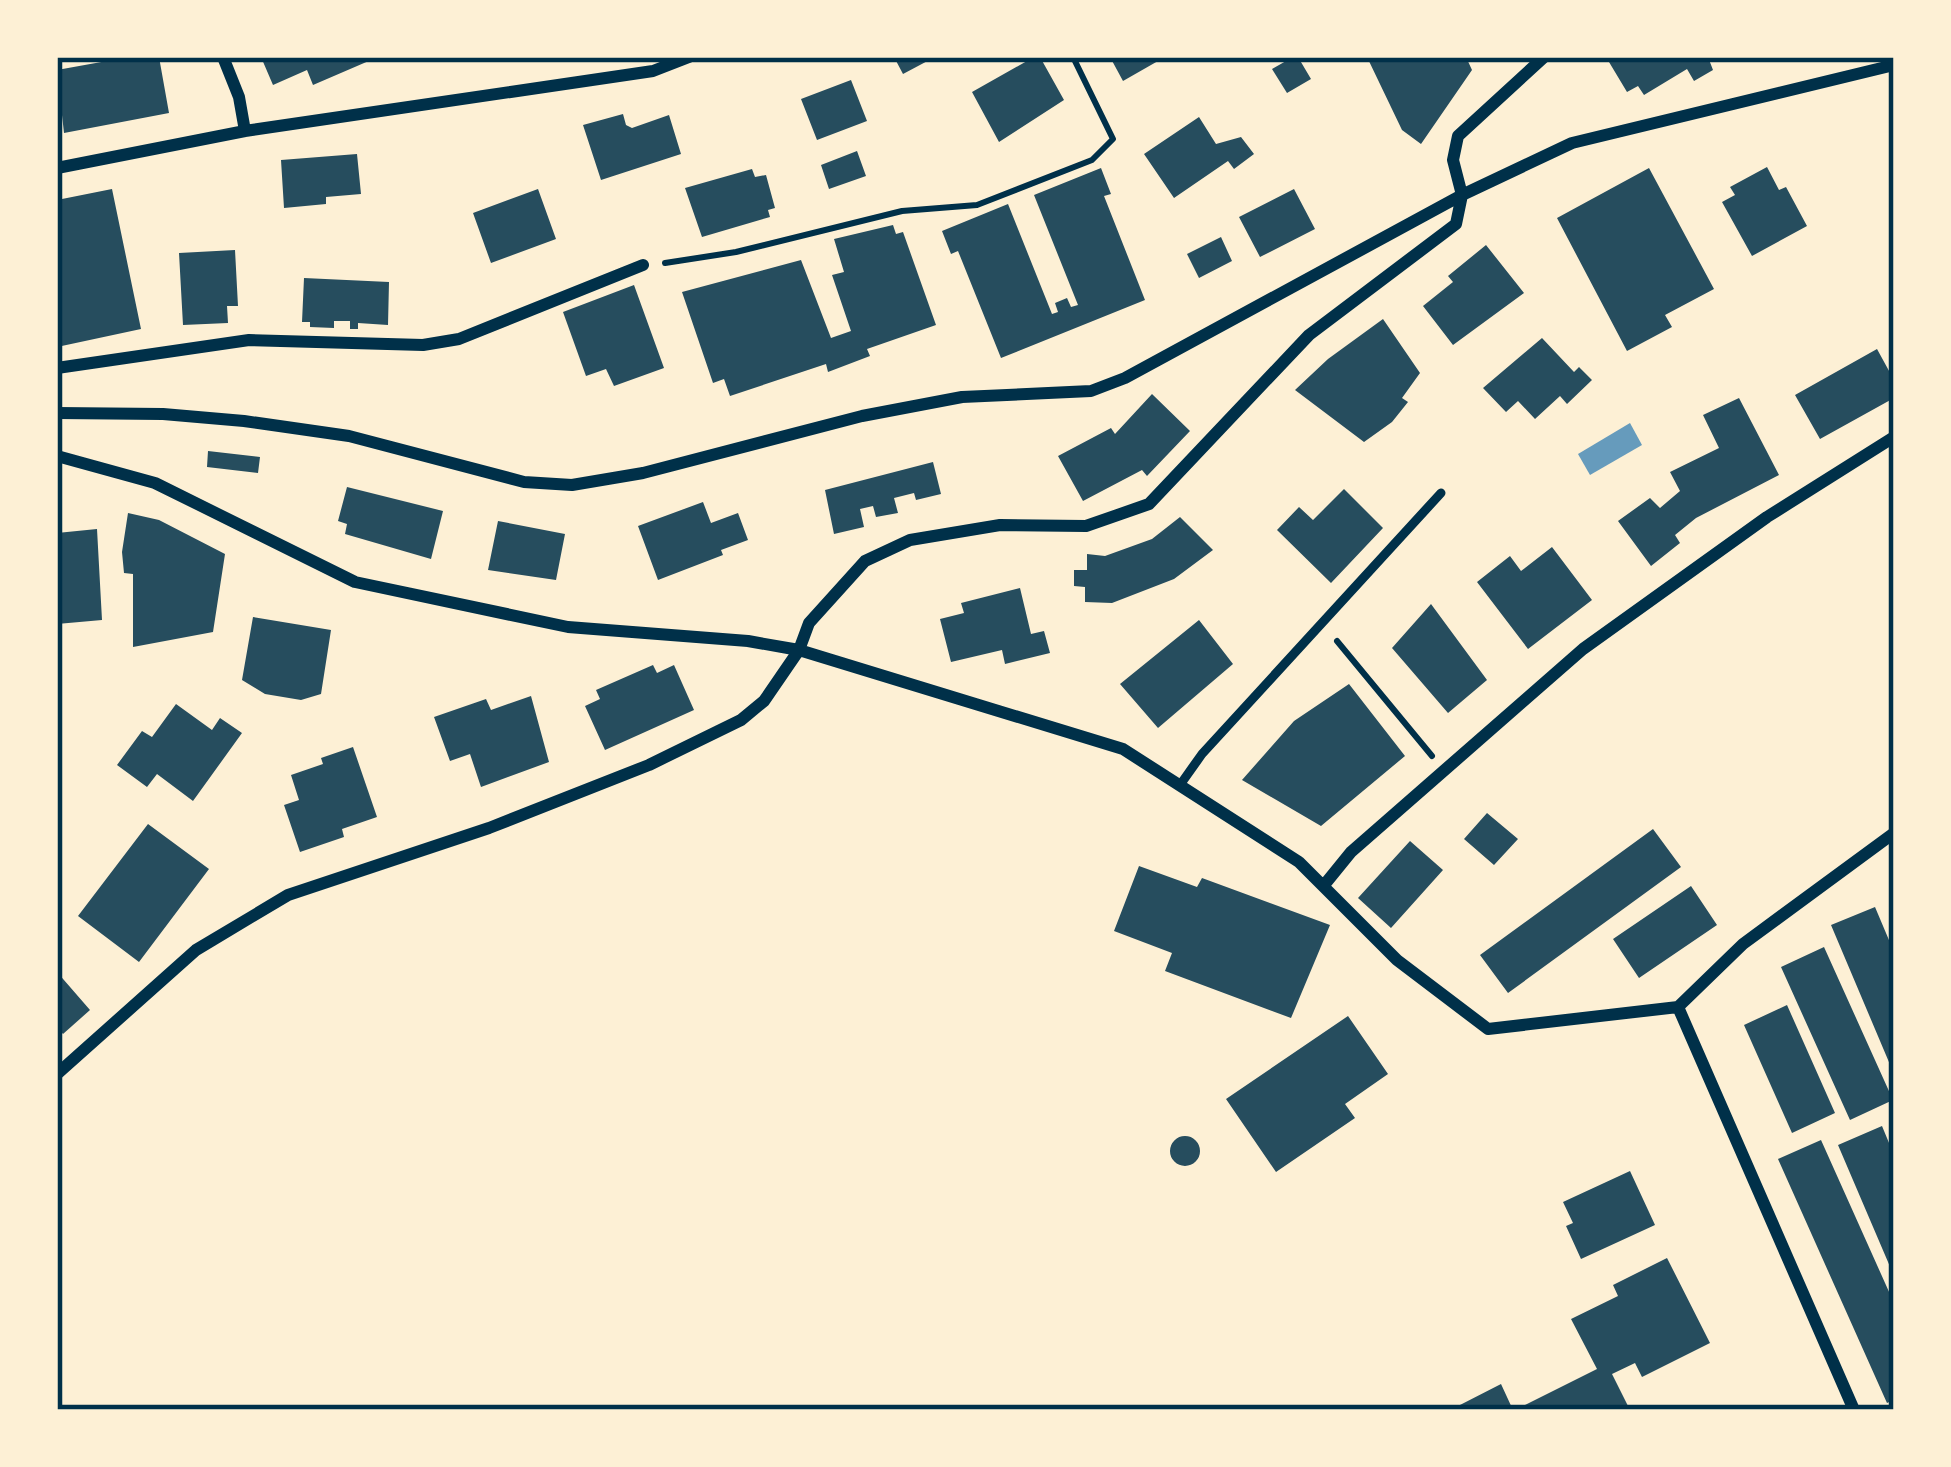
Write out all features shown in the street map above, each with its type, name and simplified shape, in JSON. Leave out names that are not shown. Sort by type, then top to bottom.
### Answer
[{"type":"street","points":[[223,57],[245,131]]},
{"type":"street","points":[[57,168],[245,131],[653,71],[688,57]]},
{"type":"street","points":[[57,1074],[196,950],[288,895],[489,828],[649,765],[741,720],[764,701],[799,650],[809,623],[865,561],[910,540],[1000,525],[1086,526],[1150,505],[1309,334],[1456,224],[1462,195],[1453,160],[1458,136],[1544,57]]},
{"type":"street","points":[[57,413],[244,421],[349,436],[524,482],[572,485],[643,473],[862,416],[962,397],[1091,391],[1125,378],[1462,195],[1572,143],[1894,65]]},
{"type":"street","points":[[57,368],[249,340],[423,345],[459,339],[643,265]]},
{"type":"street","points":[[1325,884],[1351,852],[1583,649],[1767,517],[1894,437]]},
{"type":"street","points":[[57,456],[155,483],[355,582],[568,627],[748,641],[799,650],[1124,749],[1281,850],[1325,884],[1397,960],[1488,1029],[1678,1006],[1743,944],[1894,833]]},
{"type":"street","points":[[1678,1006],[1854,1410]]},
{"type":"lane","points":[[1180,785],[1202,754],[1441,493]]},
{"type":"path","points":[[643,265],[736,252],[902,211],[977,205],[1092,160],[1113,140],[1073,57]]},
{"type":"path","points":[[1343,648],[1444,771]]},
{"type":"water","points":[[1630,423],[1642,445],[1590,475],[1578,454]]},
{"type":"building","points":[[129,57],[159,57],[169,113],[64,133],[57,70]]},
{"type":"building","points":[[261,57],[378,57],[313,85],[307,70],[273,85]]},
{"type":"building","points":[[894,57],[935,57],[903,74]]},
{"type":"building","points":[[1040,57],[1064,100],[999,142],[972,92]]},
{"type":"building","points":[[1110,57],[1165,57],[1123,81]]},
{"type":"building","points":[[1298,57],[1311,79],[1287,93],[1272,69]]},
{"type":"building","points":[[1367,57],[1466,57],[1472,70],[1421,144],[1402,130]]},
{"type":"building","points":[[1606,57],[1708,57],[1713,70],[1694,81],[1687,69],[1644,95],[1638,86],[1627,92]]},
{"type":"building","points":[[851,80],[867,121],[817,140],[801,99]]},
{"type":"building","points":[[623,114],[632,128],[669,115],[681,154],[601,180],[583,125]]},
{"type":"building","points":[[1199,117],[1216,144],[1241,137],[1254,154],[1234,169],[1228,161],[1174,198],[1144,154]]},
{"type":"building","points":[[857,151],[866,176],[829,189],[821,165]]},
{"type":"building","points":[[357,154],[361,194],[284,208],[281,160]]},
{"type":"building","points":[[1767,167],[1779,190],[1786,187],[1807,226],[1752,256],[1722,202],[1735,195],[1730,187]]},
{"type":"building","points":[[1101,168],[1111,194],[1104,196],[1145,300],[1001,358],[958,251],[951,254],[942,231],[1008,204],[1052,314],[1058,312],[1055,303],[1067,298],[1071,307],[1078,305],[1034,195]]},
{"type":"building","points":[[1649,168],[1714,289],[1665,315],[1672,327],[1627,351],[1557,218]]},
{"type":"building","points":[[752,169],[755,177],[766,175],[775,208],[768,210],[770,217],[702,237],[685,188]]},
{"type":"building","points":[[112,189],[141,329],[57,347],[57,200]]},
{"type":"building","points":[[538,189],[556,239],[491,263],[473,213]]},
{"type":"building","points":[[1294,189],[1315,229],[1260,257],[1239,217]]},
{"type":"building","points":[[893,225],[896,234],[903,232],[936,325],[867,349],[870,356],[828,372],[826,364],[730,396],[724,379],[713,383],[682,292],[801,260],[831,338],[851,331],[832,275],[844,272],[834,239]]},
{"type":"building","points":[[1221,237],[1232,261],[1199,278],[1187,254]]},
{"type":"building","points":[[1486,245],[1524,293],[1453,345],[1423,306],[1453,282],[1448,276]]},
{"type":"building","points":[[235,250],[238,306],[227,306],[228,323],[183,325],[179,253]]},
{"type":"building","points":[[304,278],[389,282],[388,325],[358,323],[358,329],[350,329],[350,321],[334,321],[334,328],[310,327],[310,322],[302,322]]},
{"type":"building","points":[[634,285],[664,368],[614,386],[606,369],[586,376],[563,312]]},
{"type":"building","points":[[1383,319],[1420,373],[1402,398],[1408,402],[1392,422],[1364,442],[1295,390]]},
{"type":"building","points":[[1542,338],[1574,372],[1579,367],[1592,380],[1567,404],[1560,396],[1535,419],[1518,401],[1506,412],[1483,388]]},
{"type":"building","points":[[1877,349],[1894,380],[1894,398],[1820,439],[1795,395]]},
{"type":"building","points":[[1152,394],[1190,431],[1147,476],[1142,470],[1083,501],[1058,456],[1111,428],[1115,434]]},
{"type":"building","points":[[1739,398],[1779,475],[1696,518],[1675,535],[1680,543],[1651,566],[1618,521],[1650,498],[1660,508],[1680,491],[1670,472],[1719,448],[1703,415]]},
{"type":"building","points":[[208,451],[260,457],[258,473],[207,467]]},
{"type":"building","points":[[933,462],[941,494],[916,500],[914,493],[894,498],[898,513],[876,517],[873,506],[860,509],[864,527],[834,534],[825,490]]},
{"type":"building","points":[[347,487],[443,511],[431,559],[345,534],[347,524],[338,521]]},
{"type":"building","points":[[1344,489],[1383,528],[1331,583],[1277,530],[1299,507],[1313,520]]},
{"type":"building","points":[[703,502],[711,523],[738,513],[748,540],[658,580],[638,526]]},
{"type":"building","points":[[128,513],[159,520],[225,554],[213,632],[133,647],[133,574],[124,573],[122,552]]},
{"type":"building","points":[[1180,517],[1213,550],[1174,579],[1112,603],[1085,602],[1085,587],[1074,586],[1074,570],[1087,570],[1087,554],[1105,556],[1152,539]]},
{"type":"building","points":[[498,521],[565,534],[556,580],[488,570]]},
{"type":"building","points":[[97,529],[102,620],[57,624],[57,533]]},
{"type":"building","points":[[1552,547],[1592,600],[1528,649],[1477,582],[1510,556],[1521,571]]},
{"type":"building","points":[[1020,588],[1031,634],[1044,631],[1050,653],[1005,664],[1002,650],[951,662],[940,619],[964,613],[961,603]]},
{"type":"building","points":[[1431,604],[1487,680],[1448,713],[1392,648]]},
{"type":"building","points":[[253,617],[331,630],[321,694],[301,700],[265,694],[242,680]]},
{"type":"building","points":[[1199,620],[1233,664],[1158,728],[1120,684]]},
{"type":"building","points":[[653,665],[657,673],[674,665],[694,710],[605,750],[585,706],[600,699],[596,690]]},
{"type":"building","points":[[1349,684],[1405,756],[1321,826],[1242,780],[1294,721]]},
{"type":"building","points":[[531,696],[549,762],[481,787],[470,754],[450,761],[434,717],[486,699],[491,710]]},
{"type":"building","points":[[176,704],[212,730],[220,718],[242,733],[193,801],[157,774],[147,787],[117,765],[142,731],[152,737]]},
{"type":"building","points":[[353,747],[377,817],[342,829],[344,837],[300,852],[284,805],[299,800],[291,775]]},
{"type":"building","points":[[1487,813],[1518,839],[1494,865],[1464,839]]},
{"type":"building","points":[[148,824],[209,869],[139,962],[78,916]]},
{"type":"building","points":[[1653,829],[1681,867],[1508,993],[1480,955]]},
{"type":"building","points":[[1410,841],[1443,870],[1391,928],[1358,898]]},
{"type":"building","points":[[1139,866],[1197,887],[1202,878],[1330,925],[1291,1018],[1165,971],[1172,953],[1114,931]]},
{"type":"building","points":[[1691,886],[1717,925],[1639,978],[1613,939]]},
{"type":"building","points":[[1875,907],[1894,952],[1894,1074],[1831,925]]},
{"type":"building","points":[[1824,947],[1893,1100],[1850,1120],[1781,967]]},
{"type":"building","points":[[57,972],[90,1010],[63,1034],[57,1027]]},
{"type":"building","points":[[1787,1005],[1835,1113],[1792,1133],[1744,1025]]},
{"type":"building","points":[[1348,1016],[1388,1074],[1345,1104],[1355,1118],[1276,1172],[1226,1099]]},
{"type":"building","points":[[1882,1126],[1894,1155],[1894,1276],[1838,1145]]},
{"type":"building","points":[[1185,1136],[1196,1140],[1200,1151],[1196,1162],[1185,1166],[1174,1162],[1170,1151],[1174,1140]]},
{"type":"building","points":[[1821,1140],[1894,1303],[1894,1400],[1887,1403],[1778,1159]]},
{"type":"building","points":[[1630,1171],[1655,1225],[1581,1259],[1566,1226],[1573,1223],[1563,1202]]},
{"type":"building","points":[[1667,1258],[1710,1343],[1642,1377],[1635,1363],[1612,1374],[1630,1410],[1515,1410],[1597,1369],[1571,1319],[1618,1296],[1613,1285]]},
{"type":"building","points":[[1501,1384],[1513,1410],[1461,1410],[1458,1406]]}]
